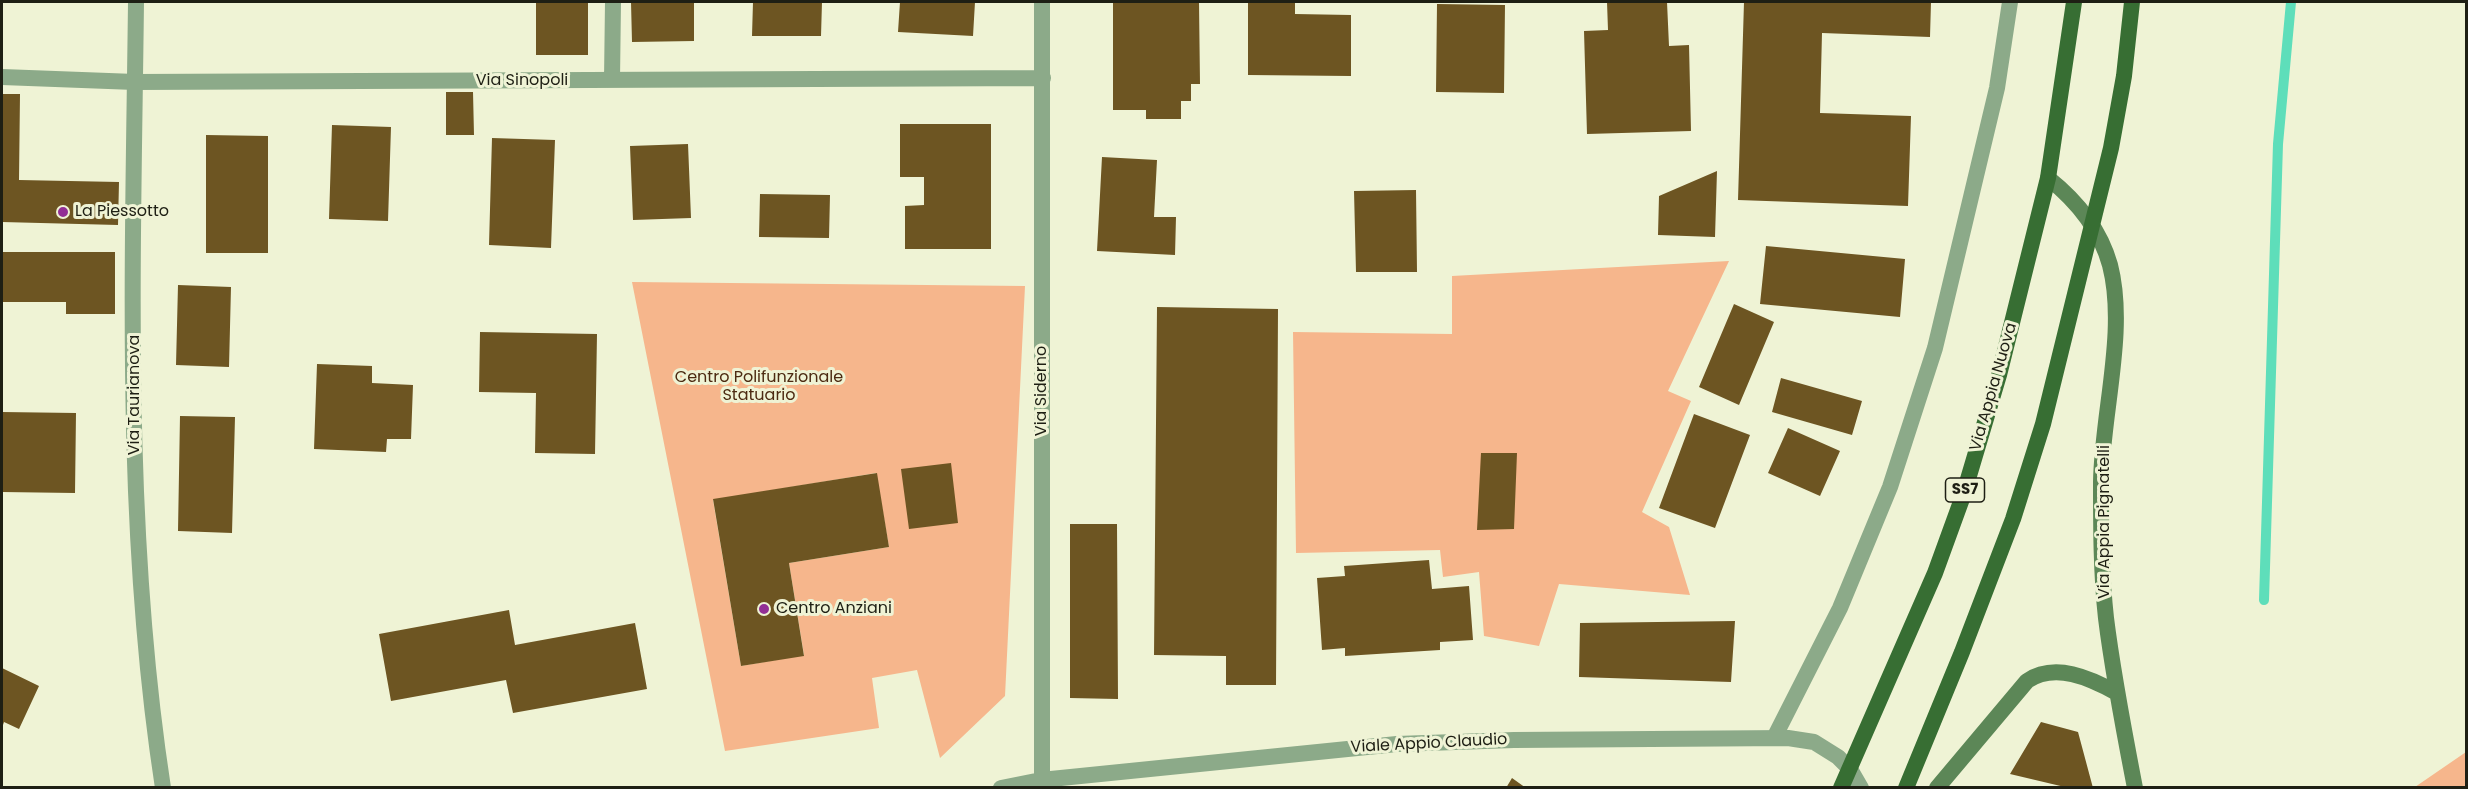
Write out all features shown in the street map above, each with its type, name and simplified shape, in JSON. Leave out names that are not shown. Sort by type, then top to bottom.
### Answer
[{"type":"main road","name":"Via Appia Nuova","points":[[1841,788],[1925,597],[1963,496],[1999,375],[2048,178],[2074,2]]},
{"type":"main road","points":[[1906,788],[2013,519],[2043,424],[2102,187],[2118,112],[2132,2]]},
{"type":"main road","name":"Via Appia Pignatelli","points":[[2048,178],[2065,191],[2092,223],[2110,265],[2114,293],[2115,321],[2102,465],[2101,514],[2106,617],[2117,693],[2135,788]]},
{"type":"main road","points":[[1936,788],[2027,681],[2036,675],[2052,671],[2069,674],[2103,685],[2117,693]]},
{"type":"street","name":"Via Taurianova","points":[[136,2],[136,513],[144,628],[163,788]]},
{"type":"street","points":[[612,80],[613,2]]},
{"type":"street","name":"Via Siderno","points":[[1041,784],[1042,2]]},
{"type":"street","points":[[1774,738],[1840,608],[1890,487],[1935,348],[1997,88],[2010,2]]},
{"type":"street","name":"Via Sinopoli","points":[[2,77],[135,82],[1043,78]]},
{"type":"street","name":"Viale Appio Claudio","points":[[1001,788],[1397,744],[1514,740],[1802,738],[1814,742],[1838,757],[1850,769]]},
{"type":"street","points":[[1850,769],[1861,788]]},
{"type":"green space","points":[[1729,261],[1668,391],[1691,401],[1642,512],[1669,527],[1690,595],[1559,584],[1539,646],[1484,636],[1479,572],[1443,577],[1440,550],[1296,553],[1293,332],[1452,334],[1452,276]]},
{"type":"green space","name":"Centro Polifunzionale Statuario","points":[[632,282],[1025,286],[1005,696],[940,758],[917,670],[872,678],[879,728],[725,751]],"holes":[[[876,473],[889,547],[789,563],[804,655],[741,666],[713,500]]]},
{"type":"green space","points":[[2466,752],[2466,787],[2415,787]]},
{"type":"building","points":[[536,2],[588,2],[588,55],[536,55]]},
{"type":"building","points":[[631,2],[694,2],[694,41],[632,42]]},
{"type":"building","points":[[753,2],[822,2],[821,36],[752,36]]},
{"type":"building","points":[[900,2],[975,2],[973,36],[898,32]]},
{"type":"building","points":[[1113,2],[1199,2],[1200,84],[1191,84],[1191,101],[1181,101],[1181,119],[1146,119],[1146,110],[1113,110]]},
{"type":"building","points":[[1248,2],[1295,2],[1295,14],[1351,15],[1351,76],[1248,75]]},
{"type":"building","points":[[1607,2],[1667,2],[1669,46],[1689,45],[1691,131],[1587,134],[1584,31],[1608,30]]},
{"type":"building","points":[[1744,2],[1931,2],[1930,37],[1822,33],[1820,113],[1911,116],[1908,206],[1738,200]]},
{"type":"building","points":[[1437,4],[1505,5],[1504,93],[1436,92]]},
{"type":"building","points":[[446,92],[473,92],[474,135],[446,135]]},
{"type":"building","points":[[2,94],[20,94],[19,180],[119,182],[118,225],[2,222]]},
{"type":"building","points":[[900,124],[991,124],[991,249],[905,249],[905,206],[924,205],[924,177],[900,177]]},
{"type":"building","points":[[332,125],[391,127],[388,221],[329,219]]},
{"type":"building","points":[[206,135],[268,136],[268,253],[206,253]]},
{"type":"building","points":[[492,138],[555,140],[551,248],[489,245]]},
{"type":"building","points":[[688,144],[691,218],[633,220],[630,146]]},
{"type":"building","points":[[1102,157],[1157,160],[1154,217],[1176,217],[1175,255],[1097,251]]},
{"type":"building","points":[[1717,171],[1715,237],[1658,235],[1659,196]]},
{"type":"building","points":[[1416,190],[1417,272],[1356,272],[1354,191]]},
{"type":"building","points":[[760,194],[830,195],[829,238],[759,237]]},
{"type":"building","points":[[1766,246],[1905,259],[1900,317],[1760,304]]},
{"type":"building","points":[[2,252],[115,252],[115,314],[66,314],[66,302],[2,302]]},
{"type":"building","points":[[178,285],[231,287],[229,367],[176,365]]},
{"type":"building","points":[[1734,304],[1774,322],[1739,405],[1699,387]]},
{"type":"building","points":[[1157,307],[1278,309],[1276,685],[1226,685],[1226,656],[1154,655]]},
{"type":"building","points":[[480,332],[597,334],[595,454],[535,453],[536,393],[479,392]]},
{"type":"building","points":[[317,364],[372,366],[372,383],[413,385],[411,439],[387,439],[386,452],[314,449]]},
{"type":"building","points":[[1781,378],[1862,401],[1852,435],[1772,412]]},
{"type":"building","points":[[2,412],[76,413],[75,493],[2,492]]},
{"type":"building","points":[[1694,414],[1750,435],[1715,528],[1659,508]]},
{"type":"building","points":[[180,416],[235,417],[232,533],[178,531]]},
{"type":"building","points":[[1788,428],[1840,451],[1820,496],[1768,473]]},
{"type":"building","points":[[1481,453],[1517,453],[1514,529],[1477,530]]},
{"type":"building","points":[[951,463],[958,523],[909,529],[901,469]]},
{"type":"building","name":"Centro Anziani","points":[[877,473],[889,547],[789,563],[804,656],[741,666],[713,499]]},
{"type":"building","points":[[1070,524],[1117,524],[1118,699],[1070,698]]},
{"type":"building","points":[[1429,560],[1432,589],[1469,586],[1473,640],[1440,642],[1440,650],[1345,656],[1345,648],[1322,650],[1317,578],[1345,576],[1344,566]]},
{"type":"building","points":[[509,610],[515,645],[635,623],[647,689],[513,713],[506,680],[391,701],[379,634]]},
{"type":"building","points":[[1735,621],[1731,682],[1579,677],[1580,623]]},
{"type":"building","points":[[2,668],[39,686],[19,729],[4,722],[2,728]]},
{"type":"building","points":[[2041,722],[2078,732],[2093,788],[2069,788],[2010,774]]},
{"type":"building","points":[[1512,778],[1526,788],[1506,788]]},
{"type":"waterway","points":[[2264,600],[2278,144],[2291,2]]},
{"type":"place","name":"La Piessotto","points":[[63,212]]},
{"type":"place","name":"Centro Anziani","points":[[764,609]]}]
